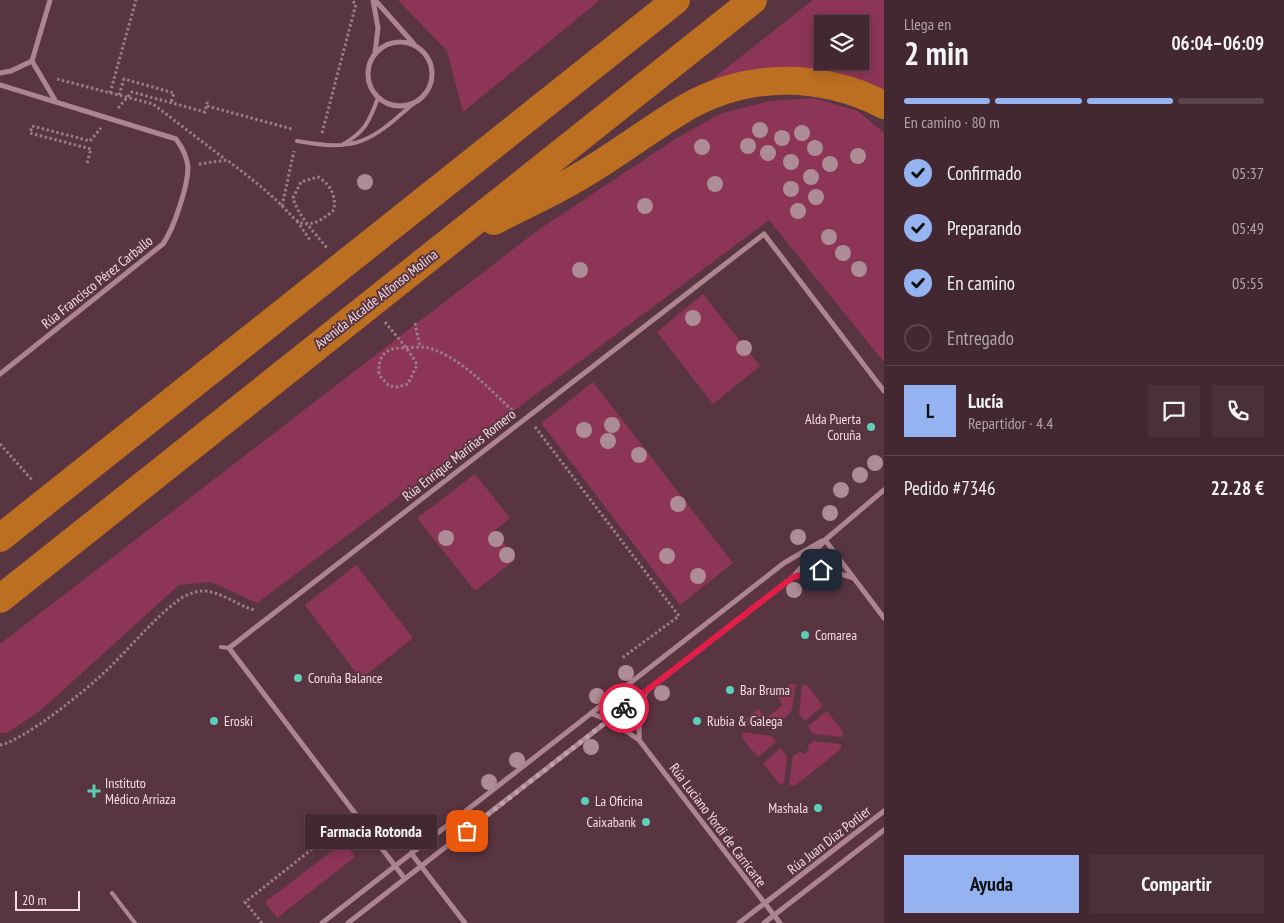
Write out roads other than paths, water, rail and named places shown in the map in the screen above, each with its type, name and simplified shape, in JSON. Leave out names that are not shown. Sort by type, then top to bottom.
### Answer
[{"type":"highway","points":[[7,530],[676,0]]},
{"type":"highway","name":"Avenida Alcalde Alfonso Molina","points":[[0,599],[751,2]]},
{"type":"highway","points":[[437,250],[581,176],[689,106],[714,95],[766,82],[798,81],[832,85],[866,96],[884,105]]},
{"type":"highway","points":[[0,612],[38,569]]},
{"type":"street","points":[[50,0],[32,62],[56,101]]},
{"type":"street","points":[[374,0],[416,46]]},
{"type":"street","points":[[374,0],[378,28],[375,52]]},
{"type":"street","points":[[390,42],[408,42],[416,46],[424,52],[429,60],[432,79],[429,88],[423,96],[406,106],[386,103],[378,98],[368,81],[367,71],[370,61],[375,52],[390,42]]},
{"type":"street","points":[[0,73],[11,71],[32,62]]},
{"type":"street","points":[[0,85],[56,101]]},
{"type":"street","name":"Rúa Francisco Pérez Carballo","points":[[0,374],[163,244],[169,235],[186,183],[188,166],[183,150],[176,139],[56,101]]},
{"type":"street","name":"Rúa Enrique Mariñas Romero","points":[[229,648],[764,234],[884,391]]},
{"type":"street","points":[[348,923],[793,577],[825,540],[884,490]]},
{"type":"street","points":[[825,540],[884,618]]},
{"type":"street","points":[[322,923],[784,563],[825,540]]},
{"type":"street","points":[[793,577],[812,571],[829,570],[854,578]]},
{"type":"street","points":[[229,648],[405,879]]},
{"type":"street","points":[[639,740],[640,708],[646,691]]},
{"type":"street","name":"Rúa Luciano Yordi de Carricarte","points":[[591,713],[616,724],[639,740],[780,923]]},
{"type":"street","name":"Rúa Juan Díaz Porlier","points":[[739,923],[884,811]]},
{"type":"street","name":"Rúa Juan Díaz Porlier","points":[[764,923],[884,830]]},
{"type":"street","points":[[411,854],[465,923]]},
{"type":"lane","points":[[340,146],[358,135],[366,127],[378,98]]},
{"type":"lane","points":[[297,141],[318,145],[353,145],[366,140],[386,128],[415,102]]},
{"type":"lane","points":[[221,647],[229,648]]},
{"type":"lane","points":[[112,893],[135,923]]},
{"type":"place","name":"Alda Puerta Coruña","points":[[871,427]]},
{"type":"place","name":"Comarea","points":[[805,635]]},
{"type":"place","name":"Coruña Balance","points":[[298,678]]},
{"type":"place","name":"Bar Bruma","points":[[730,690]]},
{"type":"place","name":"Eroski","points":[[214,721]]},
{"type":"place","name":"Rubia & Galega","points":[[697,721]]},
{"type":"place","name":"Instituto Médico Arriaza","points":[[94,791]]},
{"type":"place","name":"La Oficina","points":[[585,801]]},
{"type":"place","name":"Mashala","points":[[818,808]]},
{"type":"place","name":"Caixabank","points":[[646,822]]},
{"type":"place","name":"Farmacia Rotonda","points":[[467,831]]}]
